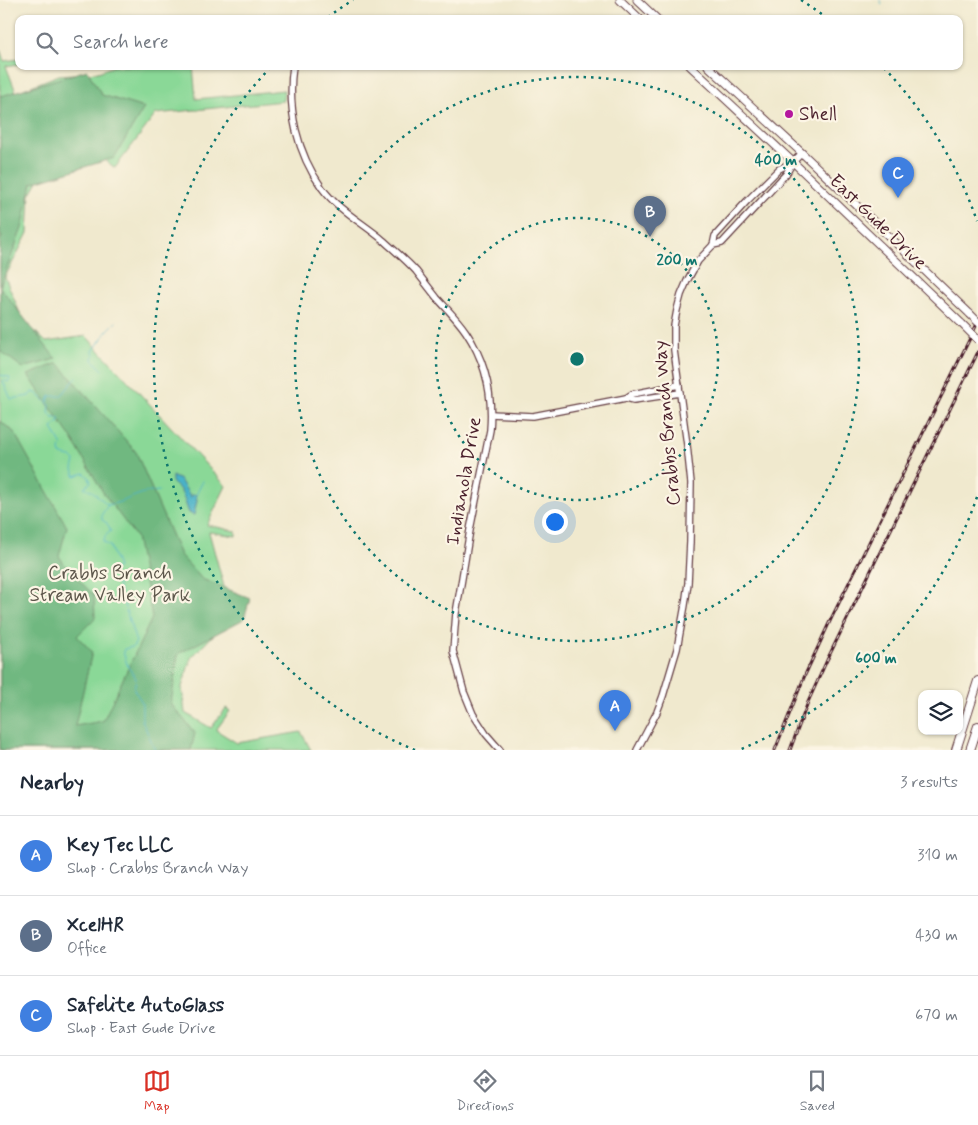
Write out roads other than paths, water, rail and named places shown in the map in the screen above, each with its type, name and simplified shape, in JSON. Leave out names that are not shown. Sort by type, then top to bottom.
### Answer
[{"type":"main road","points":[[620,0],[636,15]]},
{"type":"main road","points":[[638,0],[653,15]]},
{"type":"main road","name":"East Gude Drive","points":[[694,70],[978,340]]},
{"type":"main road","name":"East Gude Drive","points":[[712,70],[978,322]]},
{"type":"main road","points":[[956,750],[978,681]]},
{"type":"main road","points":[[970,750],[978,726]]},
{"type":"street","name":"Indianola Drive","points":[[292,70],[291,100],[295,129],[302,152],[323,189],[337,204],[382,239],[410,265],[466,332],[478,351],[486,373],[490,395],[490,430],[458,598],[453,651],[464,692],[473,714],[486,734],[500,750]]},
{"type":"street","points":[[793,162],[802,153]]},
{"type":"street","name":"Crabbs Branch Way","points":[[637,750],[657,712],[663,696],[677,649],[687,592],[690,542],[690,483],[688,445],[674,350],[674,326],[677,310],[687,281],[698,261],[713,244],[715,236],[779,169],[793,162]]},
{"type":"street","name":"Crabbs Branch Way","points":[[713,244],[722,243],[786,174],[793,162]]},
{"type":"street","points":[[491,414],[533,416],[626,398],[632,394],[679,385]]},
{"type":"street","points":[[626,398],[634,400],[680,392]]},
{"type":"water","points":[[172,476],[180,480],[191,497],[193,494],[196,495],[194,515],[189,513],[181,492],[173,483]]},
{"type":"waterway","points":[[880,0],[882,4]]},
{"type":"waterway","points":[[103,370],[93,360],[93,351],[116,322]]},
{"type":"waterway","points":[[0,375],[10,379],[8,382],[3,381],[11,399],[29,396],[32,392],[36,393],[50,405],[49,413],[53,418],[59,418],[59,422],[52,428],[62,446],[60,450],[61,455],[71,457],[75,461],[73,469],[75,476],[84,473],[88,476],[91,482],[84,487],[92,491],[108,505],[102,514],[102,520],[107,523],[111,531],[106,535],[103,542],[110,546],[118,567],[111,571],[108,577],[110,581],[117,583],[136,642],[133,647],[124,649],[123,652],[128,667],[136,678],[134,690],[142,702],[142,720],[155,750]]},
{"type":"waterway","points":[[48,402],[50,396],[61,396],[77,377]]},
{"type":"waterway","points":[[196,495],[203,481]]},
{"type":"waterway","points":[[108,505],[143,493],[159,491]]},
{"type":"railway","points":[[775,750],[805,675],[831,619],[978,322]]},
{"type":"railway","points":[[790,750],[808,702],[827,660],[978,352]]},
{"type":"place","name":"Shell","points":[[789,114]]},
{"type":"place","name":"Safelite AutoGlass","points":[[898,198]]},
{"type":"place","name":"XcelHR","points":[[650,237]]},
{"type":"place","name":"Key Tec LLC","points":[[615,731]]},
{"type":"park label","name":"Crabbs Branch Stream Valley Park","points":[[110,584]]}]
